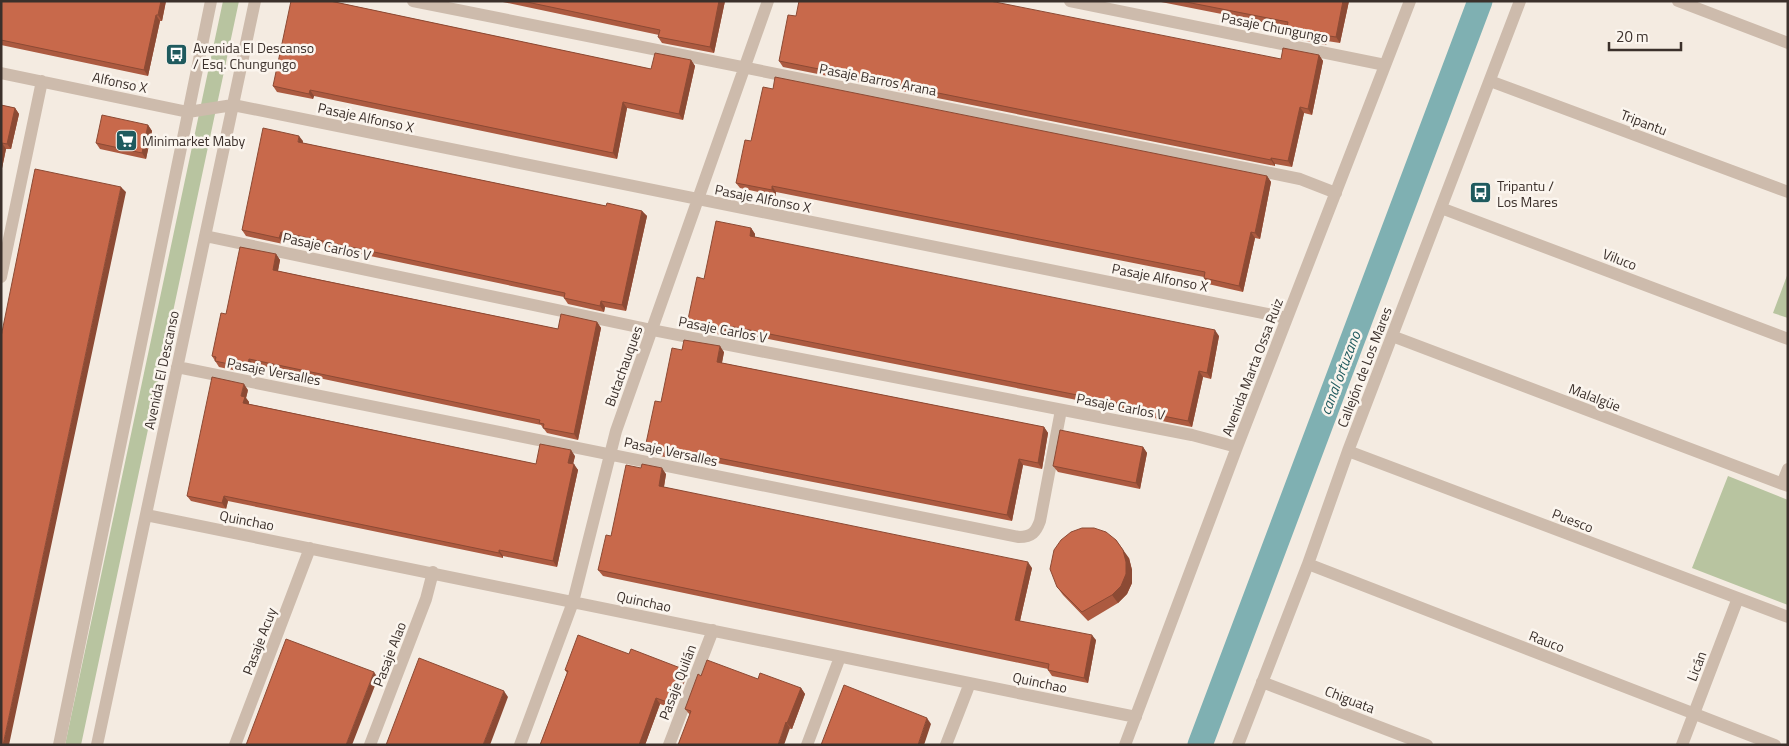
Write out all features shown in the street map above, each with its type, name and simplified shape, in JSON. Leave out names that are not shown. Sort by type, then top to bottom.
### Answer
[{"type":"street","name":"Avenida El Descanso","points":[[59,745],[212,1]]},
{"type":"street","name":"Avenida El Descanso","points":[[97,745],[255,1]]},
{"type":"street","name":"Pasaje Barros Arana","points":[[413,1],[1292,178],[1336,193]]},
{"type":"street","name":"Butachauques","points":[[520,745],[573,602],[609,454],[768,1]]},
{"type":"street","name":"Pasaje Chungungo","points":[[1070,1],[1385,65]]},
{"type":"street","name":"Avenida Marta Ossa Ruiz","points":[[1125,745],[1237,447],[1410,1]]},
{"type":"street","name":"Callejón de Los Mares","points":[[1238,745],[1520,1]]},
{"type":"street","points":[[1678,1],[1788,43]]},
{"type":"street","name":"Alfonso X","points":[[1,72],[188,112],[233,105]]},
{"type":"street","points":[[1,277],[42,81]]},
{"type":"street","name":"Tripantu","points":[[1490,81],[1788,192]]},
{"type":"street","name":"Pasaje Alfonso X","points":[[233,105],[1287,318]]},
{"type":"street","name":"Viluco","points":[[1441,208],[1788,339]]},
{"type":"street","name":"Pasaje Carlos V","points":[[205,236],[652,330],[1192,435],[1237,447]]},
{"type":"street","name":"Malalgüe","points":[[1392,336],[1785,485]]},
{"type":"street","name":"Pasaje Versalles","points":[[177,367],[1019,537],[1027,537],[1038,529],[1061,410]]},
{"type":"street","name":"Puesco","points":[[1348,451],[1788,617]]},
{"type":"street","points":[[1785,485],[1788,469]]},
{"type":"street","name":"Quinchao","points":[[146,515],[433,572],[1136,717]]},
{"type":"street","name":"Pasaje Acuy","points":[[235,745],[310,548]]},
{"type":"street","name":"Rauco","points":[[1308,564],[1775,745]]},
{"type":"street","name":"Pasaje Alao","points":[[370,745],[426,599],[433,572]]},
{"type":"street","name":"Licán","points":[[1682,745],[1738,598]]},
{"type":"street","name":"Pasaje Quilán","points":[[669,745],[713,630]]},
{"type":"street","points":[[807,745],[840,657]]},
{"type":"street","name":"Chiguata","points":[[1262,682],[1427,745]]},
{"type":"street","points":[[946,745],[970,683]]},
{"type":"green space","points":[[223,1],[239,1],[81,745],[65,745]]},
{"type":"green space","points":[[1788,273],[1788,318],[1773,313]]},
{"type":"green space","points":[[1728,476],[1788,500],[1788,605],[1692,568]]},
{"type":"building","points":[[1,1],[161,1],[158,15],[156,15],[144,70],[1,40]]},
{"type":"building","points":[[291,1],[330,1],[651,69],[655,53],[691,60],[679,114],[623,102],[613,153],[310,90],[309,94],[273,86]]},
{"type":"building","points":[[522,1],[719,1],[710,47],[658,37],[660,30]]},
{"type":"building","points":[[799,1],[990,1],[1281,59],[1283,48],[1319,55],[1308,109],[1300,107],[1288,161],[1271,158],[1271,160],[779,61],[788,15],[796,16]]},
{"type":"building","points":[[1181,1],[1343,1],[1336,37],[1323,35],[1322,39],[1286,32],[1288,22]]},
{"type":"building","points":[[775,77],[1267,176],[1255,233],[1251,232],[1239,286],[1204,278],[1205,272],[772,186],[772,190],[736,183],[745,140],[751,141],[763,87],[773,89]]},
{"type":"building","points":[[1,105],[15,108],[7,144],[2,143],[1,148]]},
{"type":"building","name":"Minimarket Maby","points":[[102,115],[148,125],[142,153],[96,143]]},
{"type":"building","points":[[263,128],[299,136],[298,142],[606,206],[607,203],[642,211],[622,305],[601,301],[600,306],[564,298],[565,293],[281,232],[279,238],[242,230]]},
{"type":"building","points":[[35,169],[121,187],[3,745],[1,745],[1,337]]},
{"type":"building","points":[[716,221],[751,228],[750,236],[1215,330],[1207,373],[1199,371],[1188,421],[1153,414],[1153,410],[724,325],[723,331],[687,324],[697,277],[704,279]]},
{"type":"building","points":[[240,247],[276,254],[273,270],[320,280],[558,329],[561,314],[597,322],[574,434],[543,428],[544,424],[539,423],[540,420],[249,359],[247,368],[215,361],[216,357],[212,356],[221,313],[226,314]]},
{"type":"building","points":[[684,340],[720,346],[717,362],[1044,427],[1038,463],[1019,459],[1007,515],[667,448],[666,452],[645,448],[655,401],[661,402],[672,348],[682,350]]},
{"type":"building","points":[[212,377],[244,384],[241,396],[245,397],[243,403],[536,464],[540,444],[571,450],[568,463],[574,464],[553,561],[499,550],[499,553],[224,496],[222,503],[187,496]]},
{"type":"building","points":[[1060,430],[1143,447],[1136,483],[1053,466]]},
{"type":"building","points":[[642,464],[662,468],[659,486],[1028,562],[1015,620],[1092,635],[1084,678],[1048,670],[1049,664],[598,570],[606,535],[611,536],[626,465],[641,468]]},
{"type":"building","points":[[1082,528],[1094,528],[1106,532],[1116,540],[1123,550],[1126,574],[1121,586],[1112,595],[1082,612],[1057,587],[1050,569],[1054,550],[1061,540],[1071,532]]},
{"type":"building","points":[[578,635],[629,654],[631,649],[683,669],[670,703],[656,698],[639,745],[540,745],[568,671],[565,670]]},
{"type":"building","points":[[286,639],[374,672],[346,745],[246,745]]},
{"type":"building","points":[[419,658],[504,691],[483,745],[386,745]]},
{"type":"building","points":[[707,660],[758,679],[760,673],[801,688],[778,745],[678,745],[691,711],[685,709],[698,674],[701,676]]},
{"type":"building","points":[[844,685],[927,718],[918,745],[821,745]]},
{"type":"waterway","name":"canal ortuzano","points":[[1200,745],[1480,1]]},
{"type":"place","name":"Avenida El Descanso / Esq. Chungungo","points":[[177,55]]},
{"type":"place","name":"Minimarket Maby","points":[[126,140]]},
{"type":"place","name":"Tripantu / Los Mares","points":[[1481,193]]}]
